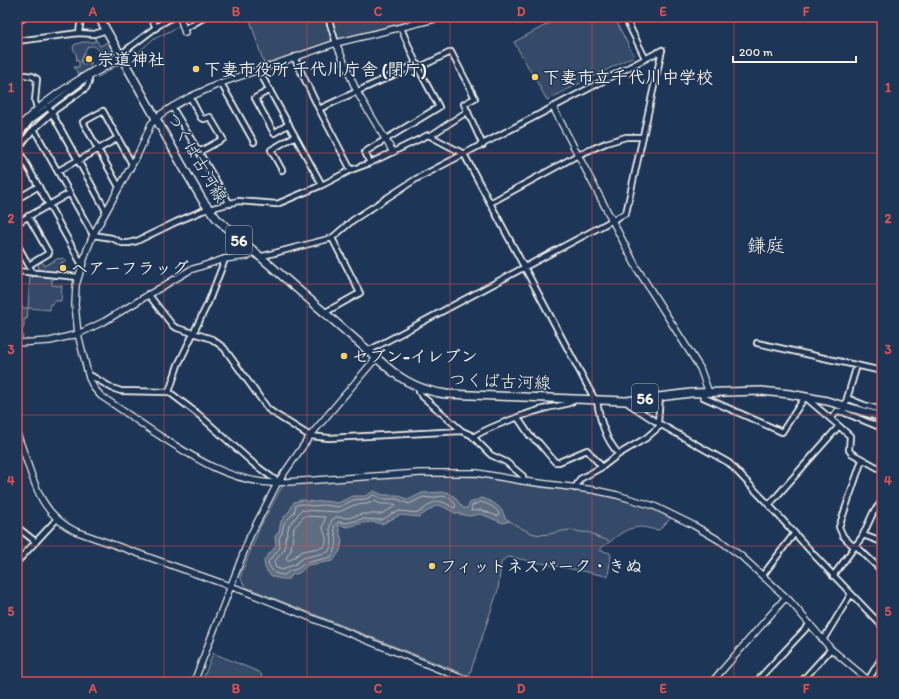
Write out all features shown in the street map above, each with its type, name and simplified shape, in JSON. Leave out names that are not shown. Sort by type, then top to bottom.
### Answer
[{"type":"main road","points":[[17,21],[25,17]]},
{"type":"main road","name":"つくば古河線","points":[[99,17],[120,57],[209,210],[223,226],[376,358],[401,378],[420,388],[446,394],[626,401],[660,396],[709,392],[761,390],[805,397],[844,409],[882,417]]},
{"type":"street","points":[[79,33],[81,17]]},
{"type":"street","points":[[152,17],[156,28]]},
{"type":"street","points":[[22,144],[17,139],[26,122],[37,108],[82,77],[89,75],[120,57],[156,28],[173,17]]},
{"type":"street","points":[[180,17],[185,31],[205,17]]},
{"type":"street","points":[[328,17],[336,43],[357,92],[393,152]]},
{"type":"street","points":[[443,17],[336,43],[258,69],[190,97],[156,118],[148,127],[139,152],[93,235],[78,277],[74,302],[78,334],[88,374],[94,388],[101,396],[208,466],[225,473],[252,480],[278,482],[420,473],[488,474],[523,481],[617,495],[666,511],[722,542],[741,556],[786,597],[832,649],[868,681],[882,658]]},
{"type":"street","points":[[625,17],[645,58]]},
{"type":"street","points":[[370,163],[365,152],[439,107],[417,66],[401,28]]},
{"type":"street","points":[[17,41],[79,33],[94,34],[107,30]]},
{"type":"street","points":[[259,257],[332,238],[353,220],[416,179],[662,50],[626,213],[368,351]]},
{"type":"street","points":[[319,109],[451,52],[475,98],[464,104],[483,145]]},
{"type":"street","points":[[294,57],[351,170]]},
{"type":"street","points":[[258,69],[322,185]]},
{"type":"street","points":[[17,74],[32,76],[37,79],[35,101],[37,108]]},
{"type":"street","points":[[17,129],[79,84],[89,75]]},
{"type":"street","points":[[82,265],[17,149],[34,129],[52,112],[86,88],[90,82],[89,75]]},
{"type":"street","points":[[79,84],[82,77]]},
{"type":"street","points":[[221,83],[254,142]]},
{"type":"street","points":[[270,90],[255,98],[274,133],[289,124]]},
{"type":"street","points":[[190,97],[201,118],[204,119],[210,117],[223,139],[199,152]]},
{"type":"street","points":[[48,106],[106,211]]},
{"type":"street","points":[[553,106],[638,270],[700,368],[709,392]]},
{"type":"street","points":[[172,107],[230,204]]},
{"type":"street","points":[[119,187],[83,122],[103,111],[132,164]]},
{"type":"street","points":[[93,235],[112,238],[122,243],[134,242],[202,211],[238,201],[277,204],[430,136],[468,111]]},
{"type":"street","points":[[34,129],[93,235]]},
{"type":"street","points":[[282,170],[271,150],[295,136]]},
{"type":"street","points":[[430,136],[464,154],[596,400],[609,442],[619,454]]},
{"type":"street","points":[[490,203],[578,155],[606,143],[626,137],[644,137]]},
{"type":"street","points":[[58,171],[118,138]]},
{"type":"street","points":[[17,199],[39,186]]},
{"type":"street","points":[[17,223],[70,193]]},
{"type":"street","points":[[28,216],[49,253],[29,264]]},
{"type":"street","points":[[324,313],[360,293],[332,238]]},
{"type":"street","points":[[17,244],[33,272]]},
{"type":"street","points":[[17,343],[50,341],[78,334],[105,321],[190,270],[224,259],[248,256],[253,252]]},
{"type":"street","points":[[169,392],[178,365],[212,294],[224,259]]},
{"type":"street","points":[[17,271],[78,277]]},
{"type":"street","points":[[148,294],[173,326],[212,339],[224,348],[268,409],[310,436],[329,438],[462,431]]},
{"type":"street","points":[[757,343],[882,371]]},
{"type":"street","points":[[194,682],[250,536],[278,482],[310,436],[376,358]]},
{"type":"street","points":[[844,409],[857,365]]},
{"type":"street","points":[[88,374],[112,388],[121,391],[169,392],[198,414],[248,459],[278,482]]},
{"type":"street","points":[[420,388],[419,392],[422,396],[462,431],[474,437],[492,455],[506,462],[521,474],[523,481]]},
{"type":"street","points":[[701,393],[703,397],[782,432],[805,397],[850,436],[850,452],[882,470]]},
{"type":"street","points":[[575,488],[580,479],[602,467],[619,454],[646,438],[660,424],[660,396]]},
{"type":"street","points":[[847,398],[882,410]]},
{"type":"street","points":[[474,437],[486,430],[547,408],[570,404],[576,399]]},
{"type":"street","points":[[626,401],[660,424],[729,463],[833,576],[882,626]]},
{"type":"street","points":[[831,419],[837,411],[844,409],[882,428]]},
{"type":"street","points":[[518,418],[530,436],[539,443],[555,462],[559,462],[587,450],[602,467]]},
{"type":"street","points":[[769,505],[839,426]]},
{"type":"street","points":[[17,434],[39,495],[44,504],[56,520],[75,531],[230,586],[471,682]]},
{"type":"street","points":[[862,460],[840,524],[840,530],[843,536],[882,571]]},
{"type":"street","points":[[833,576],[863,535],[873,513],[882,501]]},
{"type":"street","points":[[17,562],[56,520]]},
{"type":"street","points":[[17,527],[36,542]]},
{"type":"street","points":[[763,575],[794,534]]},
{"type":"street","points":[[863,535],[882,542]]},
{"type":"street","points":[[823,640],[850,594]]},
{"type":"street","points":[[712,682],[786,597]]},
{"type":"street","points":[[756,682],[810,624]]},
{"type":"street","points":[[801,682],[832,649]]},
{"type":"shaded area","points":[[249,17],[443,17],[336,43],[265,67]]},
{"type":"shaded area","points":[[561,17],[614,17],[634,56],[547,100],[514,42]]},
{"type":"shaded area","points":[[95,38],[100,46],[109,41],[115,54],[104,60],[101,54],[104,52],[103,50],[100,52],[95,46],[87,47],[81,61],[83,65],[88,62],[89,64],[92,62],[90,65],[92,68],[79,75],[74,67],[79,67],[79,61],[77,61],[73,48],[74,45],[82,42],[95,42]]},
{"type":"shaded area","points":[[59,258],[64,258],[67,262],[61,263],[60,274],[35,272],[39,269],[38,263],[42,262],[44,266]]},
{"type":"shaded area","points":[[30,274],[58,276],[58,278],[52,279],[52,285],[62,286],[61,301],[54,301],[54,304],[50,304],[50,310],[28,308]]},
{"type":"shaded area","points":[[17,308],[28,308],[27,319],[24,319],[24,327],[22,330],[23,337],[17,339]]},
{"type":"shaded area","name":"フィットネスパーク・きぬ","points":[[392,477],[479,477],[538,487],[595,493],[642,505],[672,517],[659,530],[645,527],[633,528],[623,532],[601,548],[600,550],[610,553],[611,555],[608,576],[515,558],[508,557],[503,560],[501,564],[498,590],[469,676],[248,588],[242,582],[241,574],[260,527],[283,485]]},
{"type":"shaded area","points":[[213,653],[259,672],[262,675],[259,682],[202,682]]},
{"type":"water","points":[[374,491],[383,495],[398,495],[408,500],[422,493],[447,492],[455,497],[463,508],[467,508],[470,503],[482,498],[499,507],[505,518],[510,521],[503,523],[481,514],[469,516],[455,513],[437,505],[419,517],[400,515],[382,524],[373,522],[348,527],[338,525],[342,542],[340,551],[333,561],[308,565],[299,573],[291,575],[289,579],[279,579],[268,573],[264,565],[264,560],[276,546],[275,536],[279,532],[281,521],[290,510],[294,502],[303,500],[338,503],[352,496],[365,496]]},
{"type":"waterway","points":[[185,24],[197,17]]},
{"type":"waterway","points":[[140,51],[152,40],[180,26]]},
{"type":"waterway","points":[[97,78],[121,63]]},
{"type":"waterway","points":[[52,108],[83,87]]},
{"type":"waterway","points":[[17,145],[49,110]]},
{"type":"waterway","points":[[510,521],[522,529],[539,535],[572,530],[589,533],[609,541]]},
{"type":"place","name":"宗道神社","points":[[89,59]]},
{"type":"place","name":"下妻市役所 千代川庁舎 (閉庁)","points":[[196,69]]},
{"type":"place","name":"下妻市立千代川中学校","points":[[535,77]]},
{"type":"place","name":"ヘアーフラッグ","points":[[63,268]]},
{"type":"place","name":"セブン-イレブン","points":[[344,356]]},
{"type":"place","name":"フィットネスパーク・きぬ","points":[[432,566]]},
{"type":"district","name":"鎌庭","points":[[766,245]]}]
